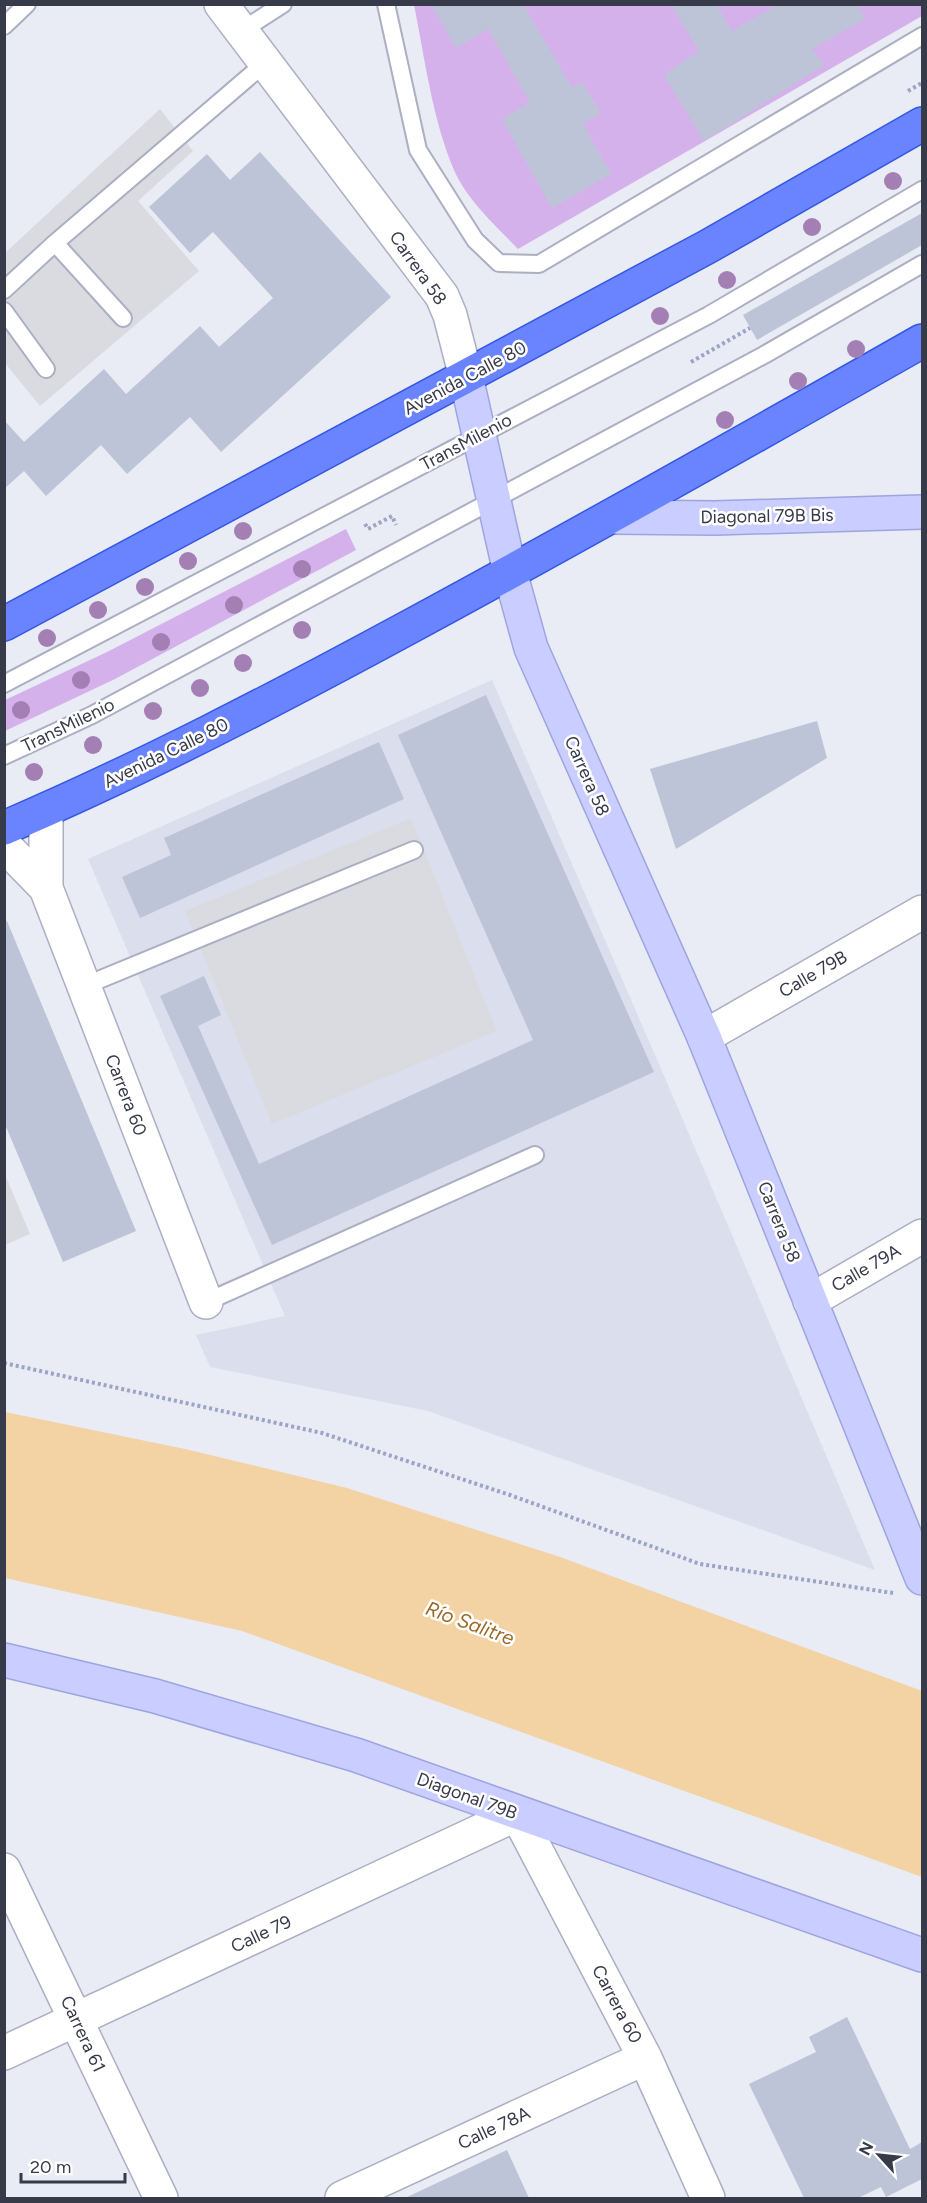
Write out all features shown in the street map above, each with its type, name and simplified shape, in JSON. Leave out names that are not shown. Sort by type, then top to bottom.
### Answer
[{"type":"highway","name":"Avenida Calle 80","points":[[4,624],[707,247],[922,124]]},
{"type":"highway","name":"Avenida Calle 80","points":[[4,828],[214,730],[611,517],[922,341]]},
{"type":"main road","name":"Carrera 58","points":[[466,377],[510,572],[531,648],[704,1037],[922,1578]]},
{"type":"main road","name":"Diagonal 79B Bis","points":[[611,517],[715,518],[922,512]]},
{"type":"main road","name":"Diagonal 79B","points":[[4,1660],[156,1696],[356,1755],[517,1814],[922,1955]]},
{"type":"street","name":"Carrera 58","points":[[221,4],[442,296],[450,315],[466,377]]},
{"type":"street","name":"Carrera 60","points":[[46,810],[46,888],[206,1302]]},
{"type":"street","name":"Carrera 60","points":[[4,845],[46,888]]},
{"type":"street","name":"Calle 79B","points":[[704,1037],[922,912]]},
{"type":"street","name":"Calle 79A","points":[[810,1301],[922,1236]]},
{"type":"street","name":"Carrera 60","points":[[517,1814],[645,2058],[708,2199]]},
{"type":"street","name":"Calle 79","points":[[4,2053],[517,1814]]},
{"type":"street","name":"Carrera 61","points":[[4,1870],[161,2199]]},
{"type":"street","name":"Calle 78A","points":[[342,2199],[645,2058]]},
{"type":"lane","points":[[4,26],[27,4]]},
{"type":"lane","points":[[241,31],[282,4]]},
{"type":"lane","points":[[386,4],[418,150],[475,240],[499,263],[539,264],[922,36]]},
{"type":"lane","points":[[4,290],[55,243],[265,63]]},
{"type":"lane","name":"TransMilenio","points":[[4,684],[709,315],[922,190]]},
{"type":"lane","points":[[55,243],[123,318]]},
{"type":"lane","name":"TransMilenio","points":[[4,756],[92,715],[764,355],[922,264]]},
{"type":"lane","points":[[4,311],[46,369]]},
{"type":"lane","points":[[84,986],[414,850]]},
{"type":"lane","points":[[206,1302],[535,1155]]},
{"type":"path","points":[[363,521],[368,530],[392,516],[398,529]]},
{"type":"path","points":[[4,1363],[322,1433],[510,1495],[700,1564],[894,1594]]},
{"type":"shaded area","points":[[922,4],[922,16],[518,249],[474,202],[454,170],[440,130],[414,5]]},
{"type":"shaded area","points":[[160,109],[193,151],[138,201],[199,271],[40,406],[5,363],[5,253]]},
{"type":"shaded area","points":[[346,529],[356,550],[115,679],[5,731],[5,700],[107,652]]},
{"type":"shaded area","points":[[492,680],[875,1570],[428,1411],[210,1367],[196,1335],[285,1316],[88,859]]},
{"type":"shaded area","points":[[411,818],[497,1031],[272,1124],[185,911]]},
{"type":"shaded area","points":[[4,1172],[30,1234],[5,1245],[4,1245]]},
{"type":"water","name":"Río Salitre","points":[[5,1412],[185,1449],[347,1488],[560,1557],[922,1691],[922,1877],[242,1631],[5,1578]]},
{"type":"building","points":[[431,4],[523,4],[572,88],[582,82],[601,113],[583,124],[611,174],[552,208],[502,119],[530,102],[488,29],[456,48]]},
{"type":"building","points":[[671,4],[716,4],[732,31],[778,4],[857,4],[865,19],[812,49],[824,65],[704,141],[664,75],[699,51]]},
{"type":"building","points":[[260,152],[391,297],[221,452],[190,417],[127,474],[101,445],[46,496],[24,471],[4,489],[4,420],[24,442],[104,369],[126,394],[200,326],[219,347],[273,298],[213,232],[190,253],[149,207],[207,154],[230,180]]},
{"type":"building","points":[[922,213],[922,245],[757,340],[743,315]]},
{"type":"building","points":[[486,695],[654,1072],[272,1245],[160,996],[204,976],[221,1015],[198,1026],[259,1164],[533,1040],[398,735]]},
{"type":"building","points":[[817,721],[827,758],[676,849],[650,769]]},
{"type":"building","points":[[379,742],[404,799],[140,918],[122,877],[171,855],[164,838]]},
{"type":"building","points":[[7,921],[136,1231],[63,1262],[4,1122],[4,922]]},
{"type":"building","points":[[847,2017],[910,2149],[922,2142],[922,2179],[886,2197],[881,2187],[858,2198],[804,2198],[749,2084],[816,2052],[809,2037]]},
{"type":"building","points":[[507,2150],[529,2198],[405,2198],[471,2167]]}]
